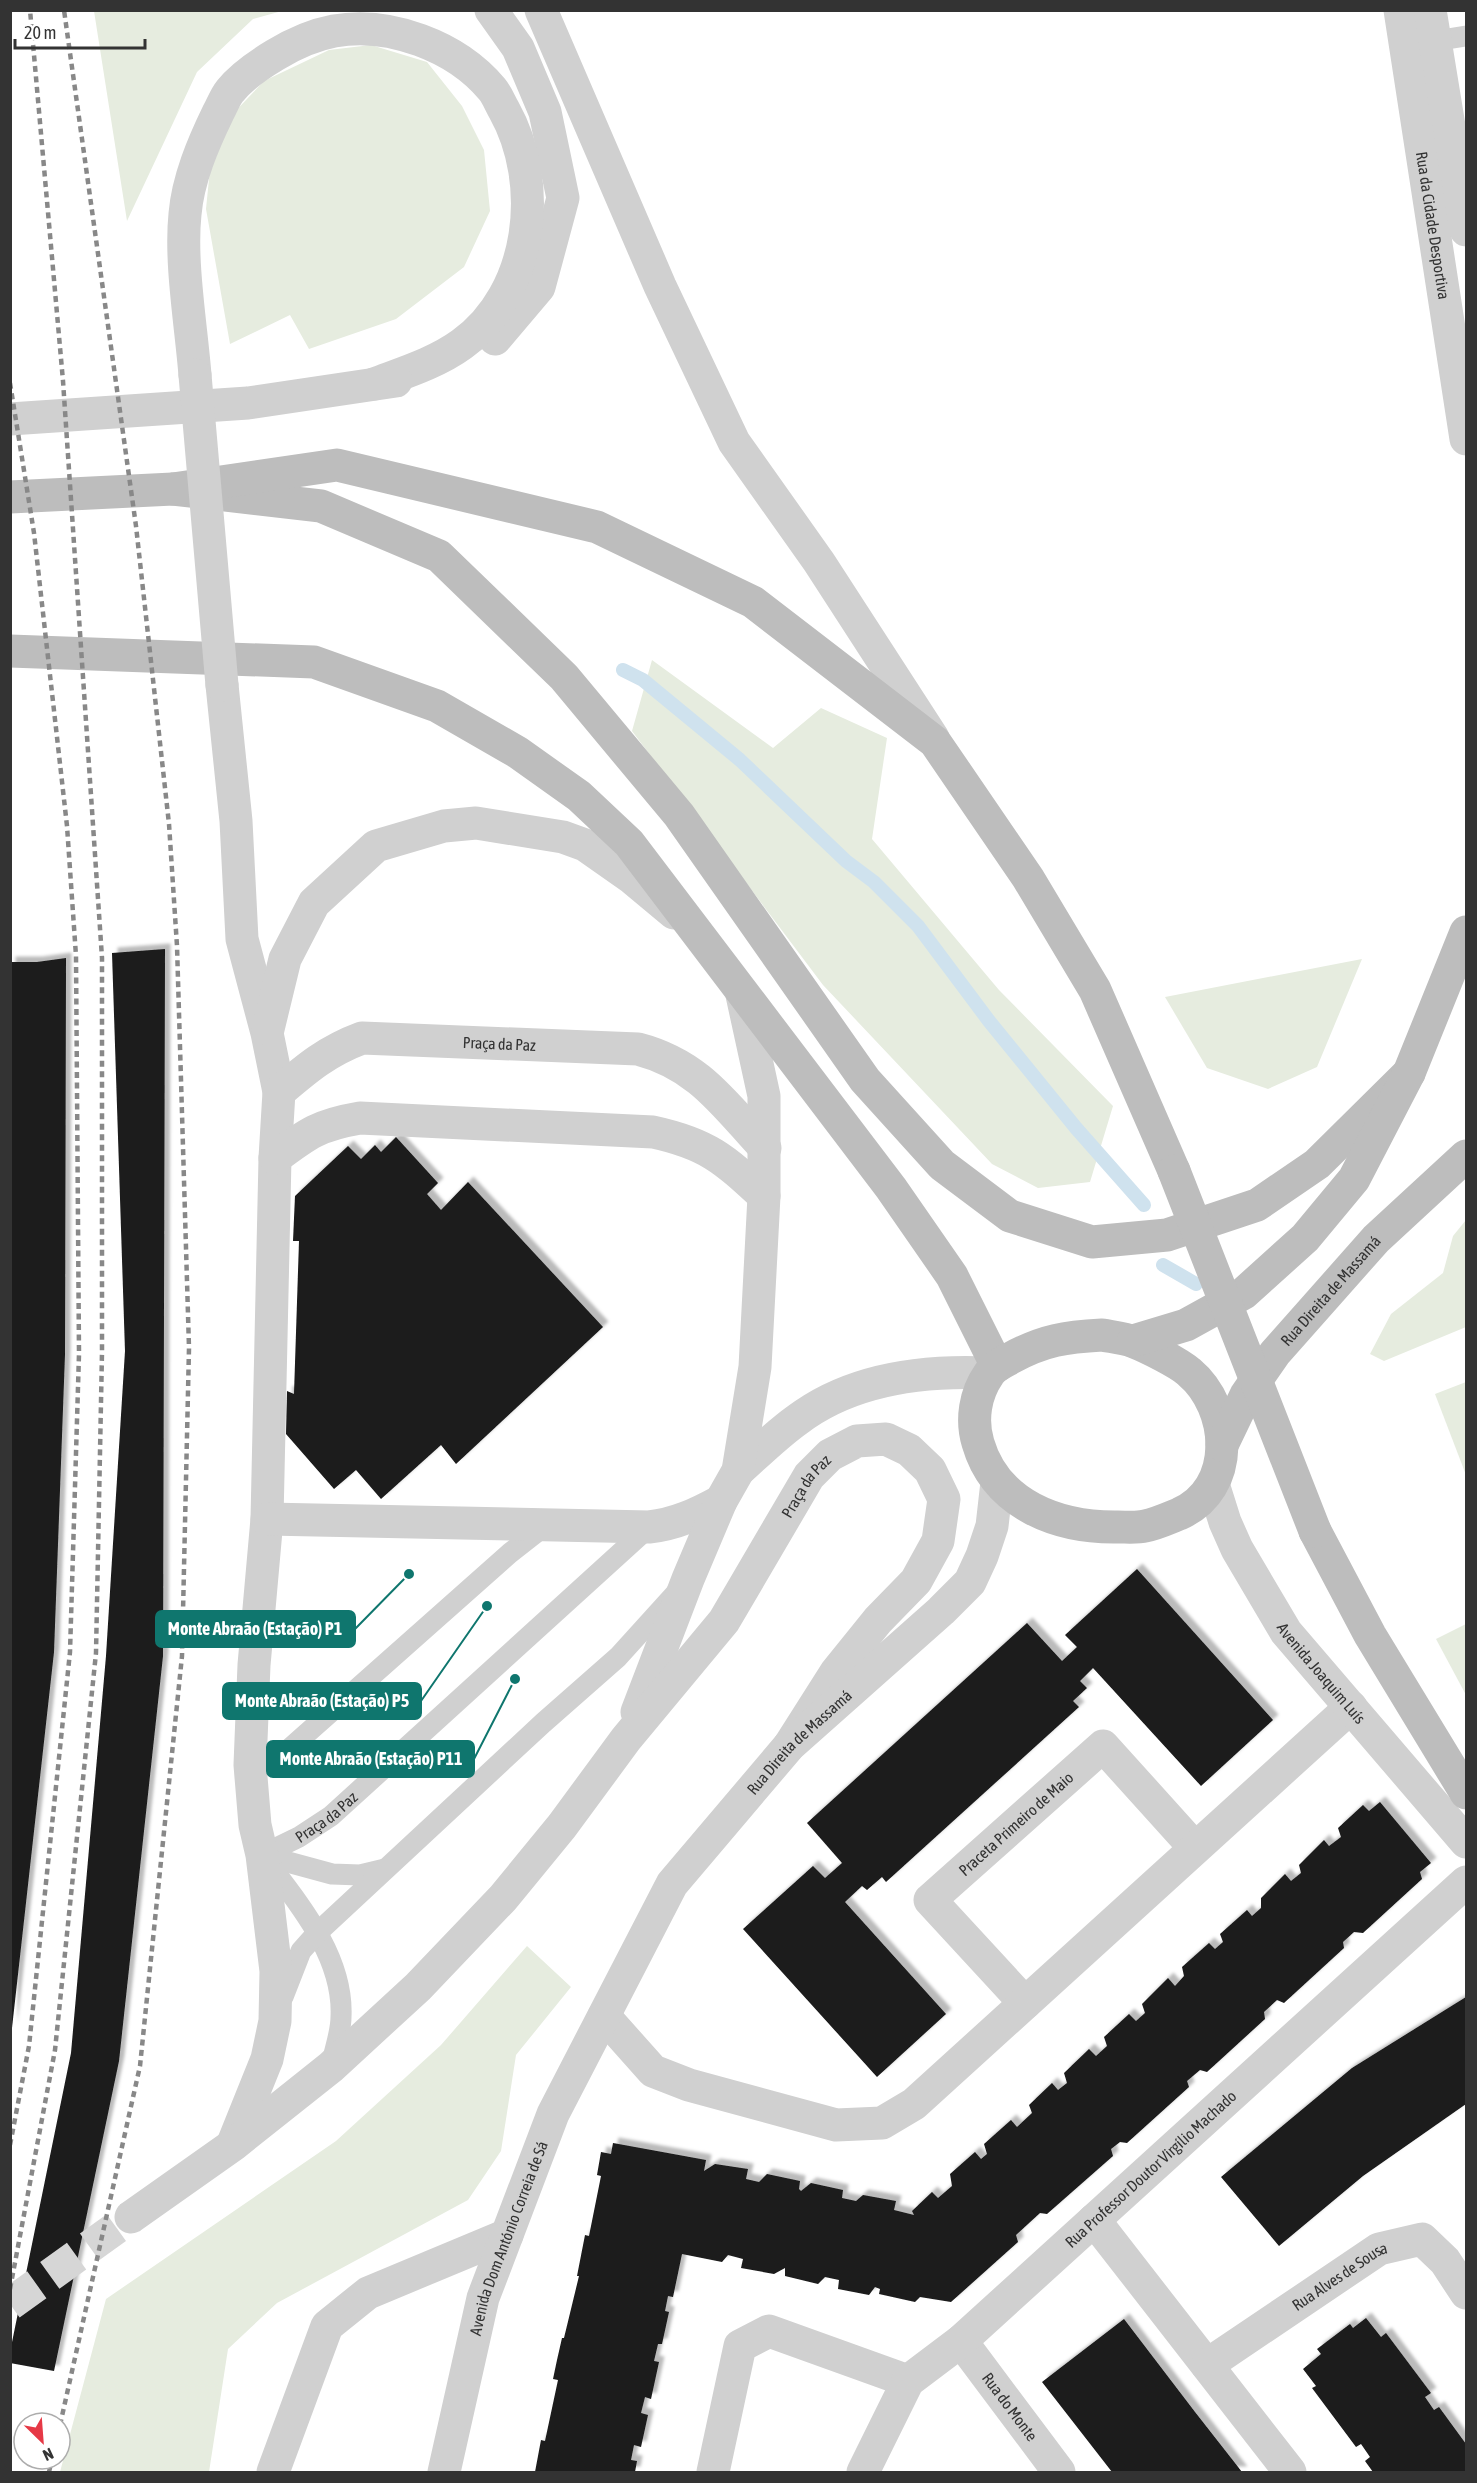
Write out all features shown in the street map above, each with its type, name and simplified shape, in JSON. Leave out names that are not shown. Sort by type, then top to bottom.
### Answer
[{"type":"main road","points":[[10,497],[173,489],[337,465],[597,527],[753,602],[935,742],[1028,878],[1095,990],[1174,1172],[1315,1531],[1370,1635],[1467,1793]]},
{"type":"main road","points":[[173,489],[321,506],[439,556],[564,677],[679,815],[865,1080],[942,1165],[1010,1216],[1092,1242],[1167,1235],[1257,1205],[1317,1164],[1409,1073]]},
{"type":"main road","points":[[10,651],[314,662],[437,706],[518,752],[579,796],[629,843],[742,995],[891,1188],[952,1276],[993,1369]]},
{"type":"main road","points":[[1133,1341],[1186,1325],[1244,1293],[1305,1238],[1354,1179],[1409,1073],[1467,932]]},
{"type":"main road","name":"Rua Direita de Massamá","points":[[1222,1445],[1246,1395],[1275,1353],[1376,1239],[1467,1156]]},
{"type":"main road","points":[[1102,1335],[1133,1341],[1189,1371],[1208,1393],[1220,1416],[1222,1445],[1220,1464],[1214,1484],[1199,1500],[1182,1512],[1146,1526],[1104,1527],[1073,1524],[1038,1514],[997,1482],[983,1459],[975,1434],[975,1403],[993,1369],[1034,1345],[1061,1338],[1102,1335]]},
{"type":"street","points":[[10,419],[248,403],[430,375],[495,339],[539,287],[563,198],[545,112],[518,48],[491,10]]},
{"type":"street","points":[[542,10],[660,286],[734,442],[819,562],[935,742]]},
{"type":"street","name":"Rua da Cidade Desportiva","points":[[1400,10],[1467,439]]},
{"type":"street","name":"Rua da Cidade Desportiva","points":[[1432,26],[1467,230]]},
{"type":"street","points":[[233,2145],[267,2058],[275,2021],[276,1971],[262,1855],[255,1825],[250,1766],[254,1665],[267,1519],[275,1158],[279,1092],[267,1033],[242,939],[236,821],[184,247],[184,214],[190,183],[206,137],[230,91],[262,62],[296,42],[334,31],[379,30],[419,40],[458,58],[493,89],[515,129],[524,164],[529,211],[519,264],[494,313],[463,344],[424,365],[374,384]]},
{"type":"street","points":[[267,1033],[285,959],[314,903],[376,846],[444,826],[476,823],[563,837],[585,845],[632,878],[693,928]]},
{"type":"street","points":[[738,1471],[755,1367],[765,1148],[764,1096],[742,995]]},
{"type":"street","name":"Praça da Paz","points":[[279,1092],[316,1060],[339,1047],[362,1038],[638,1049],[668,1058],[699,1077],[765,1148]]},
{"type":"street","points":[[275,1158],[310,1131],[335,1122],[360,1118],[653,1132],[679,1137],[708,1149],[731,1165],[764,1196]]},
{"type":"street","points":[[130,2217],[233,2145],[331,2067],[418,1987],[502,1898],[562,1826],[626,1739],[688,1579],[721,1501],[738,1471],[797,1419],[842,1394],[888,1380],[944,1371],[993,1369]]},
{"type":"street","name":"Praça da Paz","points":[[626,1739],[724,1621],[809,1476],[830,1455],[856,1441],[886,1439],[909,1450],[930,1470],[944,1499],[938,1541],[916,1581],[878,1620],[836,1672],[789,1746]]},
{"type":"street","name":"Rua Direita de Massamá","points":[[604,2016],[672,1884],[789,1746],[941,1611],[970,1582],[992,1526],[997,1482]]},
{"type":"street","name":"Avenida Joaquim Luís","points":[[1214,1484],[1225,1522],[1260,1591],[1286,1632],[1467,1842]]},
{"type":"street","points":[[267,1519],[649,1527],[669,1524],[694,1515],[721,1501]]},
{"type":"street","points":[[604,2016],[653,2071],[689,2085],[836,2125],[882,2122],[914,2104],[1351,1707]]},
{"type":"street","name":"Praceta Primeiro de Maio","points":[[1024,2003],[930,1900],[1103,1746],[1195,1848]]},
{"type":"street","name":"Rua Professor Doutor Virgílio Machado","points":[[863,2472],[908,2381],[961,2341],[1467,1882]]},
{"type":"street","name":"Avenida Dom António Correia de Sá","points":[[444,2472],[483,2298],[553,2114],[604,2016]]},
{"type":"street","points":[[1094,2220],[1290,2472]]},
{"type":"street","points":[[273,2472],[327,2326],[368,2293],[507,2235]]},
{"type":"street","name":"Rua Alves de Sousa","points":[[1207,2365],[1379,2249],[1422,2239],[1445,2260],[1467,2294]]},
{"type":"street","points":[[713,2472],[740,2346],[770,2331],[908,2381]]},
{"type":"street","name":"Rua do Monte","points":[[961,2341],[1059,2472]]},
{"type":"lane","points":[[1432,26],[1467,36]]},
{"type":"lane","points":[[250,1766],[288,1750],[510,1553],[547,1524]]},
{"type":"lane","name":"Praça da Paz","points":[[262,1855],[299,1837],[331,1816],[649,1527]]},
{"type":"lane","points":[[275,2021],[301,1950],[385,1869],[618,1657],[688,1579]]},
{"type":"lane","points":[[262,1855],[317,1933],[333,1965],[341,1998],[341,2019],[331,2067]]},
{"type":"lane","name":"Praça da Paz","points":[[262,1855],[332,1874],[360,1875],[385,1869]]},
{"type":"shaded area","points":[[94,11],[282,11],[253,19],[197,72],[127,221]]},
{"type":"shaded area","points":[[371,45],[427,62],[462,106],[484,150],[490,211],[464,267],[396,319],[309,349],[290,315],[230,344],[206,209],[210,169],[227,120],[264,81],[329,50]]},
{"type":"shaded area","points":[[652,660],[773,748],[821,708],[887,738],[872,839],[999,990],[1113,1106],[1090,1182],[1038,1188],[992,1164],[823,985],[632,731]]},
{"type":"shaded area","points":[[1362,959],[1317,1067],[1268,1089],[1207,1068],[1165,997]]},
{"type":"shaded area","points":[[1466,1220],[1466,1327],[1384,1361],[1370,1354],[1391,1314],[1443,1273],[1453,1236]]},
{"type":"shaded area","points":[[1466,1382],[1466,1475],[1435,1394]]},
{"type":"shaded area","points":[[1466,1624],[1466,1695],[1436,1639]]},
{"type":"shaded area","points":[[527,1946],[571,1987],[516,2055],[501,2151],[468,2200],[277,2303],[228,2349],[209,2472],[60,2472],[72,2471],[72,2427],[106,2299],[336,2141],[441,2045]]},
{"type":"building","points":[[165,949],[163,1656],[119,2061],[54,2371],[10,2363],[10,2352],[71,2053],[106,1656],[125,1351],[112,953]]},
{"type":"building","points":[[66,958],[65,1354],[54,1652],[12,2028],[10,962],[37,962]]},
{"type":"building","points":[[396,1137],[438,1183],[427,1194],[441,1210],[468,1182],[603,1327],[456,1464],[441,1445],[381,1499],[356,1470],[334,1489],[286,1434],[287,1391],[294,1394],[299,1241],[293,1241],[295,1196],[348,1146],[361,1159],[375,1145],[381,1152]]},
{"type":"building","points":[[1137,1569],[1273,1720],[1201,1786],[1093,1668],[1080,1681],[1087,1688],[1073,1701],[1079,1707],[886,1882],[882,1877],[867,1890],[862,1886],[845,1902],[946,2014],[877,2077],[743,1929],[813,1866],[825,1878],[842,1863],[807,1823],[1027,1623],[1062,1661],[1077,1647],[1065,1635]]},
{"type":"building","points":[[1380,1802],[1431,1863],[1420,1872],[1422,1879],[1363,1933],[1354,1932],[1343,1942],[1344,1948],[1284,2003],[1277,2000],[1264,2012],[1265,2019],[1207,2072],[1200,2070],[1187,2081],[1189,2087],[1127,2143],[1120,2142],[1111,2149],[1113,2156],[1047,2214],[1040,2213],[1016,2235],[1018,2242],[951,2302],[920,2297],[915,2302],[879,2294],[880,2289],[875,2287],[869,2295],[838,2289],[839,2280],[825,2277],[818,2284],[785,2276],[785,2268],[774,2274],[741,2268],[743,2259],[728,2255],[722,2262],[682,2254],[673,2297],[668,2296],[665,2311],[669,2312],[662,2344],[658,2344],[654,2361],[659,2362],[651,2399],[645,2397],[641,2413],[648,2415],[641,2447],[634,2445],[631,2460],[637,2461],[635,2472],[535,2472],[541,2440],[545,2441],[558,2380],[553,2379],[579,2276],[577,2276],[585,2235],[589,2236],[601,2176],[597,2175],[601,2152],[611,2154],[613,2143],[706,2160],[704,2171],[715,2164],[748,2169],[746,2179],[759,2182],[767,2174],[800,2181],[801,2191],[811,2183],[843,2190],[842,2198],[856,2201],[863,2195],[896,2201],[894,2210],[914,2215],[912,2211],[932,2192],[938,2198],[952,2186],[950,2174],[975,2152],[981,2159],[987,2154],[984,2144],[1011,2120],[1017,2127],[1032,2113],[1029,2105],[1052,2083],[1058,2090],[1067,2083],[1064,2073],[1089,2049],[1096,2056],[1107,2046],[1104,2037],[1129,2014],[1136,2021],[1145,2013],[1142,2004],[1168,1978],[1175,1986],[1184,1976],[1182,1967],[1209,1943],[1215,1949],[1223,1942],[1220,1934],[1247,1910],[1252,1916],[1261,1908],[1261,1898],[1285,1874],[1291,1881],[1301,1873],[1299,1865],[1324,1840],[1329,1846],[1341,1837],[1338,1828],[1363,1805],[1369,1811]]},
{"type":"building","points":[[1466,1997],[1466,2104],[1363,2176],[1279,2246],[1221,2177],[1352,2068]]},
{"type":"building","points":[[1366,2318],[1381,2337],[1386,2333],[1431,2393],[1425,2397],[1434,2410],[1439,2407],[1466,2444],[1466,2472],[1373,2472],[1365,2461],[1370,2457],[1361,2444],[1356,2447],[1312,2388],[1316,2386],[1303,2369],[1321,2354],[1317,2349],[1350,2324],[1353,2328]]},
{"type":"building","points":[[1124,2319],[1242,2472],[1112,2472],[1042,2382]]},
{"type":"waterway","points":[[623,670],[643,680],[740,760],[846,861],[874,882],[918,926],[989,1021],[1076,1128],[1144,1205]]},
{"type":"waterway","points":[[1163,1265],[1196,1284]]},
{"type":"tunnel","points":[[10,2304],[131,2217]]},
{"type":"railway","points":[[10,2289],[55,2050],[96,1653],[102,1352],[102,958],[63,381],[30,10]]},
{"type":"railway","points":[[63,2411],[140,2066],[182,1656],[189,1348],[177,946],[169,824],[136,526],[64,10]]},
{"type":"railway","points":[[10,383],[34,533],[67,826],[76,956],[79,1354],[70,1652],[29,2046],[10,2145]]},
{"type":"place","name":"Monte Abraão (Estação) P1","points":[[409,1574]]},
{"type":"place","name":"Monte Abraão (Estação) P5","points":[[487,1606]]},
{"type":"place","name":"Monte Abraão (Estação) P11","points":[[515,1679]]}]
